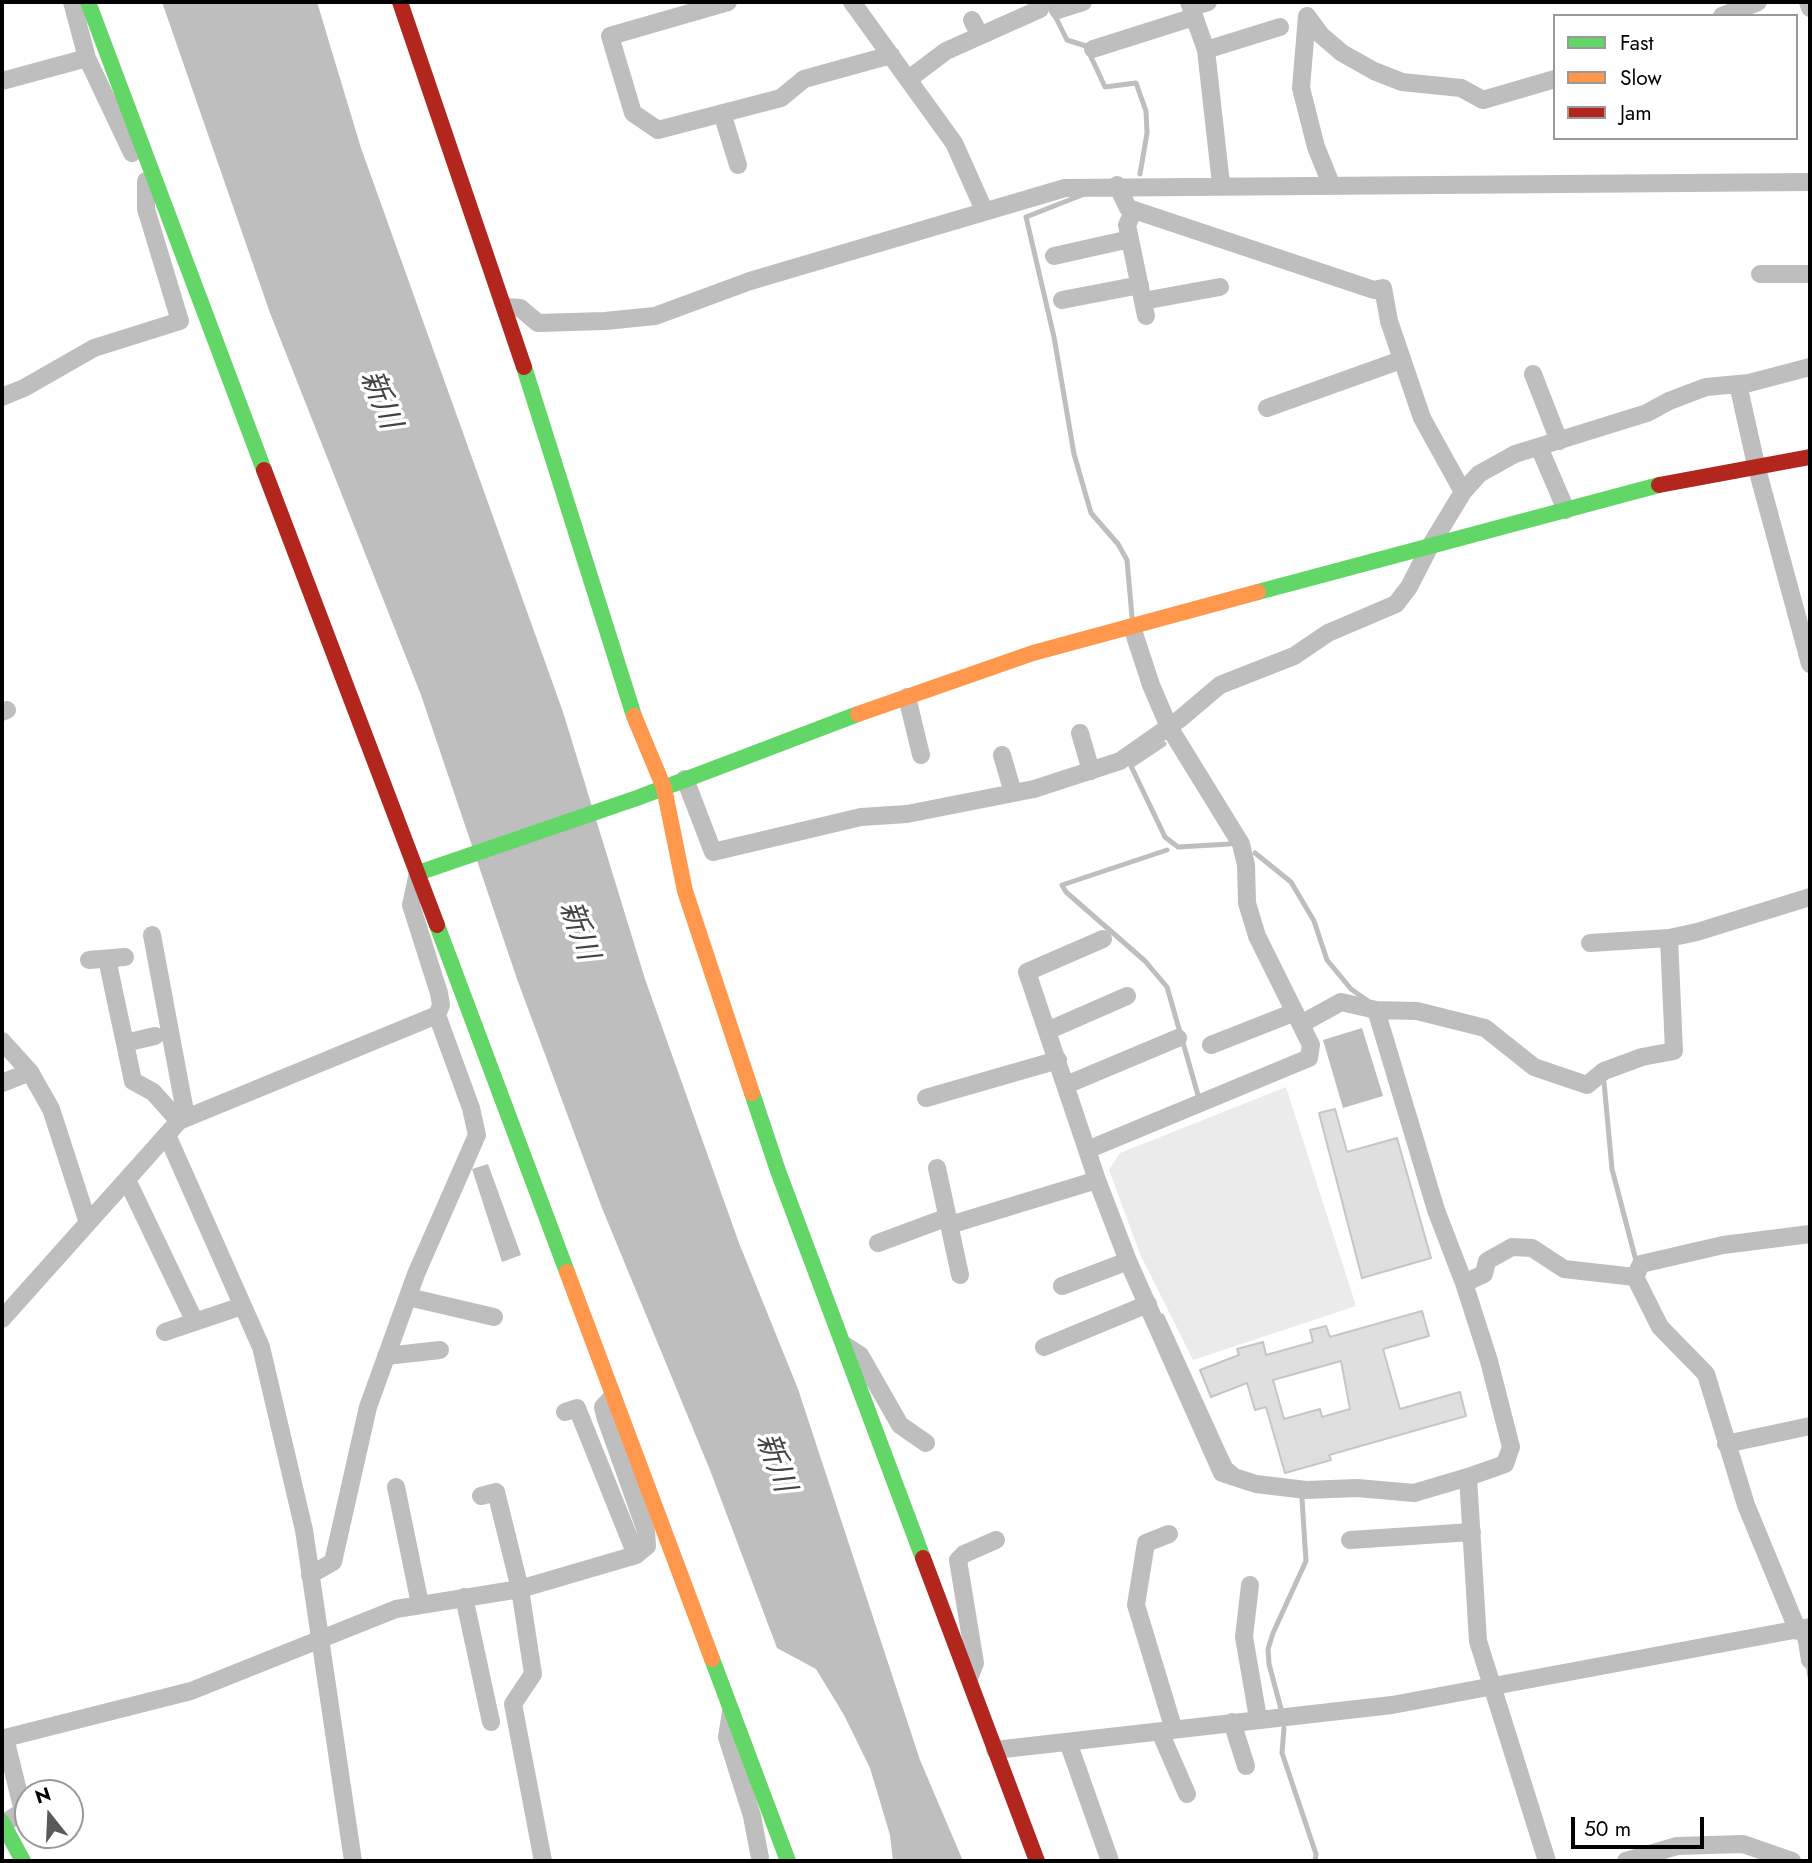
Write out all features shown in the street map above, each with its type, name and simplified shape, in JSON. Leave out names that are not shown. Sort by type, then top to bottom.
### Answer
[{"type":"street","points":[[2,397],[94,348],[180,321],[146,209],[149,180],[87,58],[72,2]]},
{"type":"street","points":[[88,2],[149,180],[420,872],[612,1397],[788,1861]]},
{"type":"street","points":[[400,2],[506,307],[627,699],[664,788],[685,891],[778,1171],[1037,1861]]},
{"type":"street","points":[[728,2],[610,36],[633,113],[658,130],[781,98],[804,79],[891,55]]},
{"type":"street","points":[[852,2],[910,78],[954,144],[984,210]]},
{"type":"street","points":[[910,78],[976,28],[1083,2]]},
{"type":"street","points":[[1727,14],[1758,2]]},
{"type":"street","points":[[1808,2],[1810,8]]},
{"type":"street","points":[[1093,49],[1195,7],[1206,50],[1222,184]]},
{"type":"street","points":[[1304,9],[1321,35],[1342,53],[1374,71],[1402,82],[1461,88],[1483,100],[1553,80]]},
{"type":"street","points":[[1304,9],[1301,88],[1316,147],[1331,184]]},
{"type":"street","points":[[1206,50],[1280,27]]},
{"type":"street","points":[[2,81],[87,58]]},
{"type":"street","points":[[722,113],[738,165]]},
{"type":"street","points":[[506,307],[520,308],[538,323],[654,316],[750,281],[1065,188],[1222,184],[1810,182]]},
{"type":"street","points":[[1117,185],[1128,208],[1374,290],[1383,288],[1389,321],[1422,418],[1463,492]]},
{"type":"street","points":[[1134,210],[1126,225],[1143,301]]},
{"type":"street","points":[[1054,256],[1130,239]]},
{"type":"street","points":[[1760,274],[1810,274]]},
{"type":"street","points":[[1062,300],[1143,301],[1220,287]]},
{"type":"street","points":[[1267,408],[1401,360]]},
{"type":"street","points":[[685,779],[713,852],[861,817],[906,814],[1013,793],[1120,761],[1169,727],[1220,685],[1294,656],[1328,633],[1396,604],[1409,587],[1463,492],[1479,474],[1496,463],[1647,413],[1669,401],[1706,387],[1738,384],[1810,367]]},
{"type":"street","points":[[1533,374],[1559,441]]},
{"type":"street","points":[[1738,384],[1756,465],[1810,664]]},
{"type":"street","points":[[1539,447],[1566,510]]},
{"type":"street","points":[[420,872],[664,788],[1033,653],[1680,479],[1810,457]]},
{"type":"street","points":[[1087,1150],[1309,1058],[1311,1045],[1256,936],[1247,903],[1247,865],[1241,844],[1169,727],[1151,685],[1132,627]]},
{"type":"street","points":[[907,697],[921,755]]},
{"type":"street","points":[[1080,733],[1091,771]]},
{"type":"street","points":[[1002,755],[1013,793]]},
{"type":"street","points":[[310,1575],[333,1562],[355,1451],[386,1356],[408,1297],[477,1135],[471,1108],[437,1015],[441,1005],[439,993],[411,905],[420,872]]},
{"type":"street","points":[[1590,943],[1669,937],[1697,932],[1810,897]]},
{"type":"street","points":[[152,935],[182,1119]]},
{"type":"street","points":[[1212,1045],[1341,1002],[1376,1010],[1417,1011],[1485,1028],[1534,1067],[1587,1084],[1604,1071],[1642,1057],[1674,1051],[1669,937]]},
{"type":"street","points":[[1103,939],[1027,972],[1097,1180],[1128,1261],[1222,1473],[1256,1483],[1306,1490],[1357,1488],[1414,1493],[1505,1464],[1511,1447],[1489,1361],[1464,1283],[1436,1210],[1376,1010]]},
{"type":"street","points":[[125,957],[98,960],[125,1042],[133,1081],[153,1092],[182,1119]]},
{"type":"street","points":[[1047,1031],[1127,996]]},
{"type":"street","points":[[2,1319],[182,1119],[437,1015]]},
{"type":"street","points":[[125,1042],[155,1036]]},
{"type":"street","points":[[1066,1085],[1178,1038]]},
{"type":"street","points":[[2,1041],[30,1072],[51,1110],[88,1223]]},
{"type":"street","points":[[926,1098],[1058,1060]]},
{"type":"street","points":[[2,1083],[30,1072]]},
{"type":"street","points":[[167,1135],[261,1347],[304,1530],[353,1861]]},
{"type":"street","points":[[937,1168],[946,1222],[960,1275]]},
{"type":"street","points":[[127,1180],[195,1322]]},
{"type":"street","points":[[878,1243],[940,1220],[953,1224],[1097,1180]]},
{"type":"street","points":[[1634,1277],[1641,1264],[1723,1245],[1810,1234]]},
{"type":"street","points":[[1464,1283],[1484,1274],[1487,1261],[1512,1247],[1532,1248],[1564,1269],[1634,1277]]},
{"type":"street","points":[[1062,1286],[1128,1261]]},
{"type":"street","points":[[1634,1277],[1660,1327],[1706,1374],[1746,1505],[1804,1629],[1810,1660]]},
{"type":"street","points":[[408,1297],[494,1317]]},
{"type":"street","points":[[1044,1347],[1148,1304]]},
{"type":"street","points":[[165,1332],[242,1306]]},
{"type":"street","points":[[840,1342],[860,1355],[900,1425],[926,1443]]},
{"type":"street","points":[[386,1356],[440,1350]]},
{"type":"street","points":[[23,1861],[2,1823],[23,1811],[3,1739],[191,1690],[396,1609],[520,1589],[636,1555],[647,1546],[646,1531],[605,1416],[603,1407],[612,1397]]},
{"type":"street","points":[[565,1412],[577,1408],[636,1555]]},
{"type":"street","points":[[1726,1444],[1810,1426]]},
{"type":"street","points":[[1468,1477],[1478,1642],[1546,1861]]},
{"type":"street","points":[[396,1487],[397,1532],[420,1604]]},
{"type":"street","points":[[481,1496],[496,1492],[520,1589],[533,1674],[513,1704],[543,1861]]},
{"type":"street","points":[[1350,1540],[1472,1532]]},
{"type":"street","points":[[1169,1534],[1146,1543],[1136,1605],[1167,1731],[1187,1794]]},
{"type":"street","points":[[968,1679],[975,1663],[958,1560],[964,1554],[996,1540]]},
{"type":"street","points":[[1250,1585],[1244,1637],[1258,1718]]},
{"type":"street","points":[[464,1597],[491,1722]]},
{"type":"street","points":[[995,1750],[1258,1718],[1392,1705],[1804,1629]]},
{"type":"street","points":[[732,1712],[727,1737],[752,1816],[760,1858]]},
{"type":"street","points":[[1232,1722],[1246,1766]]},
{"type":"street","points":[[1068,1742],[1110,1861]]},
{"type":"street","points":[[1626,1861],[1677,1846],[1744,1844],[1792,1861]]},
{"type":"shaded area","points":[[1286,1087],[1356,1306],[1193,1360],[1140,1254],[1109,1170],[1120,1153]]},
{"type":"water","name":"新川","points":[[162,2],[317,2],[361,148],[563,712],[645,979],[739,1243],[798,1389],[920,1760],[963,1861],[893,1861],[890,1835],[870,1768],[844,1715],[816,1669],[777,1648],[710,1470],[602,1208],[517,979],[421,695],[270,313]]},
{"type":"water","points":[[1362,1028],[1383,1096],[1343,1108],[1323,1040]]},
{"type":"water","points":[[488,1164],[521,1255],[502,1262],[472,1169]]},
{"type":"building","points":[[1335,1109],[1347,1152],[1397,1138],[1431,1258],[1362,1278],[1319,1113]]},
{"type":"building","points":[[1422,1311],[1429,1336],[1383,1349],[1400,1409],[1460,1392],[1466,1416],[1329,1455],[1331,1460],[1285,1473],[1266,1407],[1255,1410],[1247,1383],[1211,1397],[1200,1370],[1239,1355],[1237,1349],[1263,1342],[1266,1355],[1313,1342],[1310,1330],[1326,1326],[1330,1337]],"holes":[[[1341,1361],[1350,1409],[1322,1417],[1320,1409],[1284,1419],[1273,1380]]]},
{"type":"waterway","points":[[1048,2],[1067,40],[1086,46],[1105,87],[1136,83],[1146,111],[1147,133],[1140,174]]},
{"type":"waterway","points":[[1082,195],[1026,217],[1054,337],[1074,454],[1091,513],[1118,544],[1127,560],[1132,617]]},
{"type":"waterway","points":[[1164,744],[1131,766],[1165,837],[1178,847],[1230,844]]},
{"type":"waterway","points":[[1167,850],[1062,885],[1066,892],[1145,961],[1167,987],[1198,1095]]},
{"type":"waterway","points":[[1255,853],[1291,882],[1314,921],[1327,960],[1351,989],[1368,1001]]},
{"type":"waterway","points":[[1600,1081],[1604,1082],[1612,1169],[1635,1257]]},
{"type":"waterway","points":[[1162,1316],[1230,1465],[1236,1470]]},
{"type":"waterway","points":[[1281,1709],[1269,1664],[1268,1649],[1306,1561],[1302,1499]]},
{"type":"waterway","points":[[1808,1663],[1810,1677]]},
{"type":"waterway","points":[[1284,1728],[1282,1753],[1316,1854],[1315,1861]]},
{"type":"traffic: fast","points":[[88,2],[264,470]]},
{"type":"traffic: fast","points":[[524,367],[634,716]]},
{"type":"traffic: fast","points":[[1258,592],[1659,485]]},
{"type":"traffic: fast","points":[[418,873],[637,798],[858,714]]},
{"type":"traffic: fast","points":[[437,925],[567,1272]]},
{"type":"traffic: fast","points":[[752,1093],[778,1171],[923,1558]]},
{"type":"traffic: fast","points":[[712,1659],[788,1861]]},
{"type":"traffic: fast","points":[[2,1822],[23,1861]]},
{"type":"traffic: slow","points":[[858,714],[1033,653],[1258,592]]},
{"type":"traffic: slow","points":[[634,716],[664,788],[685,891],[752,1093]]},
{"type":"traffic: slow","points":[[567,1272],[712,1659]]},
{"type":"traffic: jam","points":[[400,2],[524,367]]},
{"type":"traffic: jam","points":[[1659,485],[1810,457]]},
{"type":"traffic: jam","points":[[264,470],[437,925]]},
{"type":"traffic: jam","points":[[923,1558],[1037,1861]]}]
